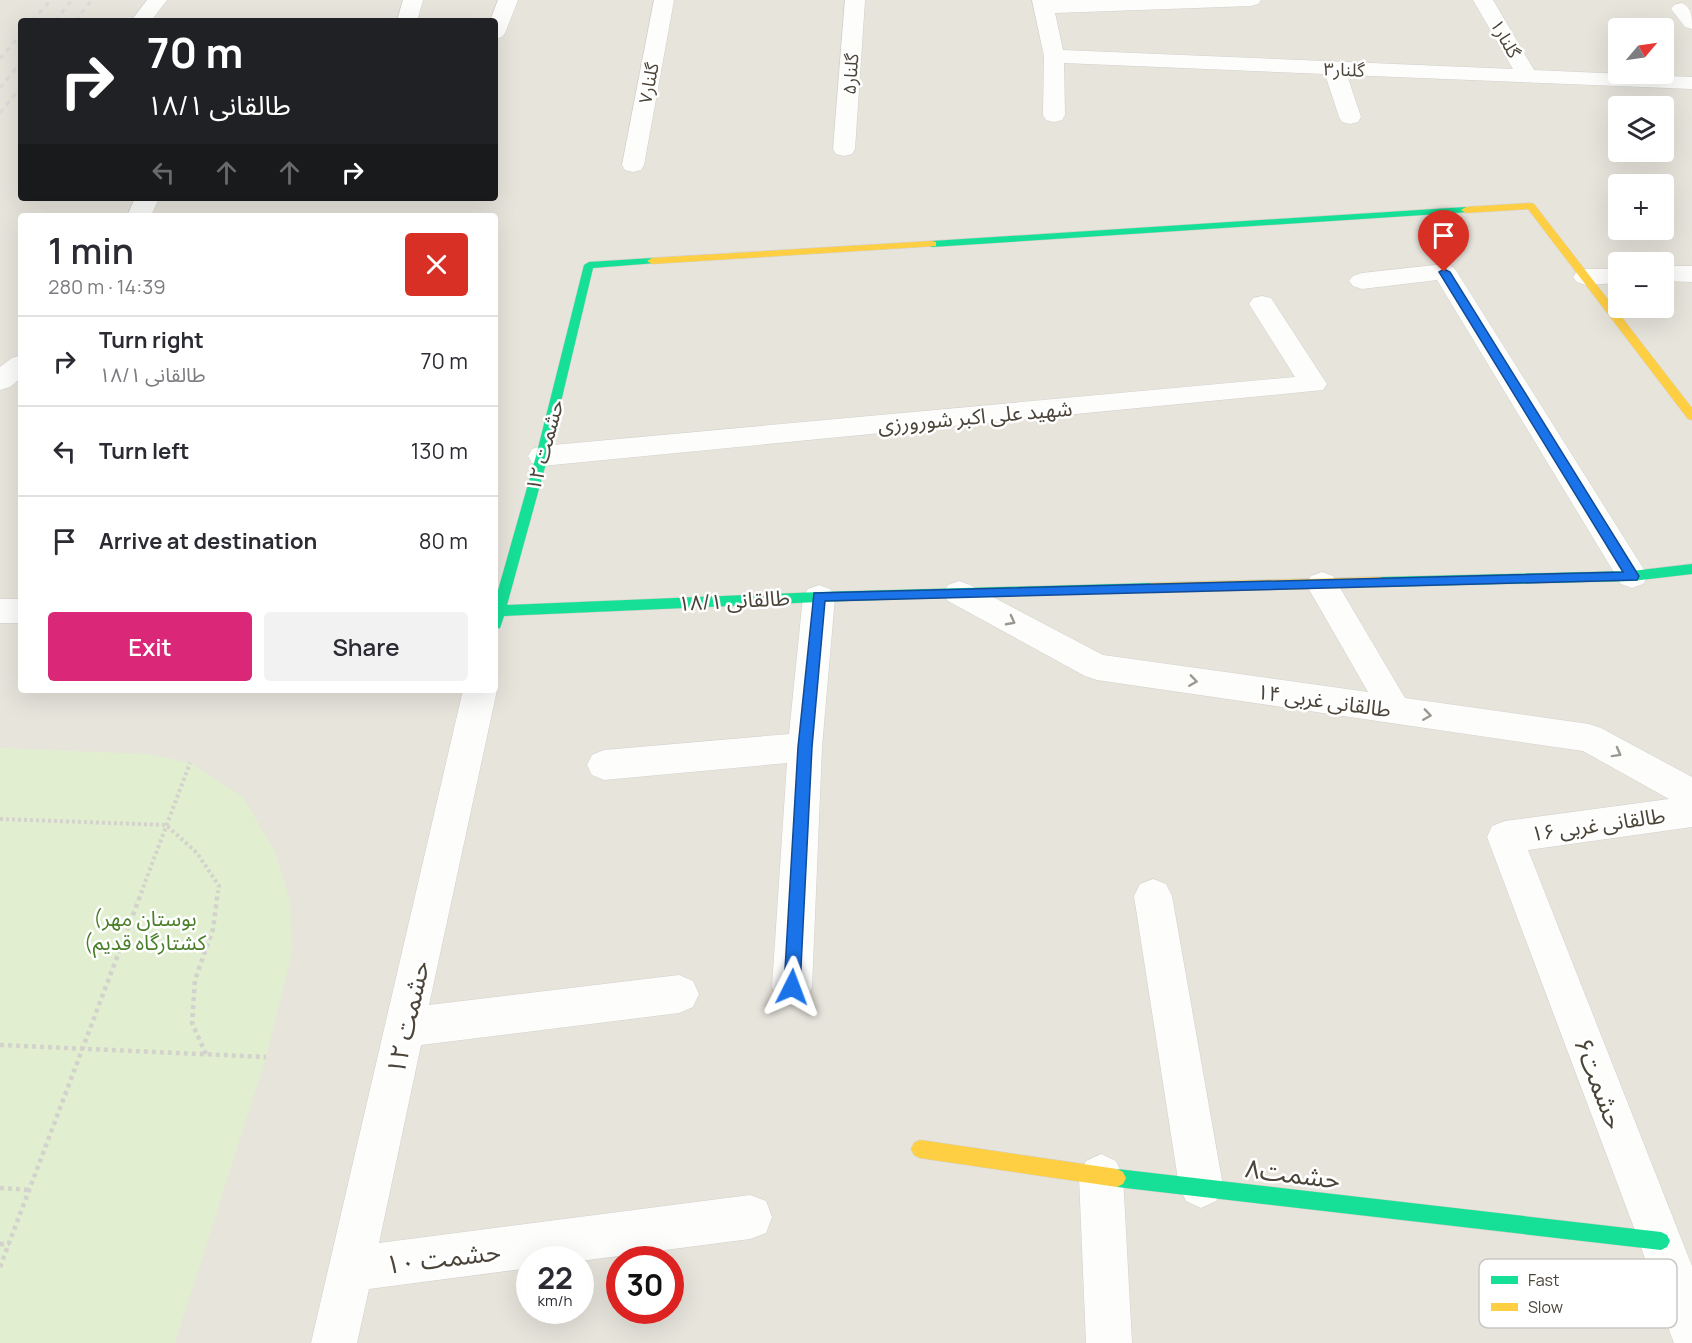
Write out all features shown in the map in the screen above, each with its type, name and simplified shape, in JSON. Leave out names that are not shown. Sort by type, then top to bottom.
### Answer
[{"type":"street","points":[[143,18],[157,0]]},
{"type":"street","points":[[408,18],[413,0]]},
{"type":"street","points":[[498,25],[508,0]]},
{"type":"street","name":"گلنار۷","points":[[633,165],[664,0]]},
{"type":"street","name":"گلنار۵","points":[[844,149],[855,0]]},
{"type":"street","points":[[1054,115],[1054,57],[1043,4],[1251,0]]},
{"type":"street","name":"گلنار۱","points":[[1483,0],[1528,76]]},
{"type":"street","name":"گلنار۳","points":[[1054,57],[1692,83]]},
{"type":"street","points":[[1334,68],[1350,117]]},
{"type":"street","name":"حشمت ۱۲","points":[[498,609],[542,456],[589,265],[1530,206],[1586,277]]},
{"type":"street","points":[[1362,281],[1444,272],[1632,576]]},
{"type":"street","points":[[1674,274],[1692,274]]},
{"type":"street","points":[[1586,277],[1608,276]]},
{"type":"street","points":[[1586,277],[1692,416]]},
{"type":"street","name":"شهید علی اکبر شورورزی","points":[[542,456],[1313,384],[1262,304]]},
{"type":"street","points":[[0,382],[18,367]]},
{"type":"street","points":[[0,382],[18,384]]},
{"type":"street","name":"طالقانی ۱۸/۱","points":[[498,616],[819,597],[1632,576],[1692,569]]},
{"type":"street","points":[[1322,584],[1395,710]]},
{"type":"street","name":"طالقانی غربی ۱۴","points":[[959,593],[1097,668],[1589,738],[1692,794]]},
{"type":"street","points":[[792,987],[805,747],[819,597]]},
{"type":"street","points":[[0,611],[18,611]]},
{"type":"street","name":"حشمت ۱۲","points":[[334,1343],[479,693]]},
{"type":"street","points":[[604,765],[805,747]]},
{"type":"street","name":"طالقانی غربی ۱۶","points":[[1505,837],[1692,811]]},
{"type":"street","name":"حشمت۶","points":[[1505,837],[1668,1259]]},
{"type":"street","points":[[1153,896],[1201,1186]]},
{"type":"street","points":[[405,1027],[679,994]]},
{"type":"street","name":"حشمت۸","points":[[920,1149],[1101,1176],[1661,1240]]},
{"type":"street","points":[[1101,1176],[1109,1343]]},
{"type":"street","name":"حشمت ۱۰","points":[[351,1269],[750,1217]]},
{"type":"street","name":"حشمت۶","points":[[1677,1286],[1692,1330]]},
{"type":"path","points":[[0,1268],[189,763]]},
{"type":"path","points":[[0,819],[166,825],[197,853],[219,886],[213,929],[195,980],[192,1023],[206,1054]]},
{"type":"path","points":[[0,1045],[266,1057]]},
{"type":"path","points":[[0,1188],[29,1190]]},
{"type":"path","points":[[0,1244],[9,1244]]},
{"type":"shaded area","points":[[0,0],[1692,0],[1692,1343],[0,1343]]},
{"type":"green space","name":"(بوستان مهر (کشتارگاه قدیم","points":[[0,748],[147,754],[190,763],[243,797],[275,852],[290,900],[292,952],[266,1057],[175,1343],[0,1343]]},
{"type":"railway","points":[[35,18],[51,0]]},
{"type":"railway","points":[[57,18],[72,0]]},
{"type":"railway","points":[[77,18],[92,0]]},
{"type":"railway","points":[[0,59],[18,38]]},
{"type":"railway","points":[[0,88],[18,66]]},
{"type":"railway","points":[[0,113],[18,91]]},
{"type":"traffic: fast","points":[[932,244],[1466,210]]},
{"type":"traffic: fast","points":[[498,613],[542,456],[589,265],[652,261]]},
{"type":"traffic: fast","points":[[1380,582],[1632,576],[1692,569]]},
{"type":"traffic: fast","points":[[498,611],[819,597],[1151,588]]},
{"type":"traffic: fast","points":[[1117,1178],[1661,1241]]},
{"type":"traffic: slow","points":[[1466,210],[1531,206],[1692,416]]},
{"type":"traffic: slow","points":[[652,261],[932,244]]},
{"type":"traffic: slow","points":[[1151,588],[1380,582]]},
{"type":"traffic: slow","points":[[920,1149],[1117,1178]]},
{"type":"route","points":[[792,987],[805,747],[819,597],[1632,576],[1444,272]]}]
